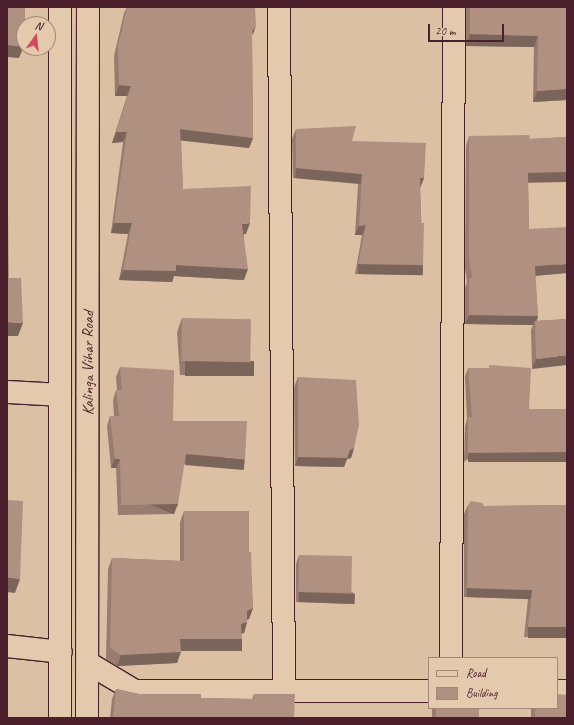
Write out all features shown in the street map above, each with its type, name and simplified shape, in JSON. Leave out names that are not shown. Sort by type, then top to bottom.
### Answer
[{"type":"street","name":"Kalinga Vihar Road","points":[[60,7],[60,718]]},
{"type":"street","name":"Kalinga Vihar Road","points":[[88,7],[88,718]]},
{"type":"street","points":[[279,7],[284,691]]},
{"type":"street","points":[[451,657],[454,7]]},
{"type":"street","points":[[7,392],[60,395]]},
{"type":"street","points":[[7,646],[61,642],[88,631]]},
{"type":"street","points":[[88,663],[135,692],[428,691]]},
{"type":"street","points":[[61,687],[88,690]]},
{"type":"building","points":[[7,7],[25,7],[25,16],[16,16],[16,45],[7,45]]},
{"type":"building","points":[[127,7],[255,7],[256,25],[252,31],[253,138],[180,129],[183,189],[251,186],[250,223],[242,224],[248,269],[176,265],[176,271],[123,270],[132,223],[114,223],[127,132],[116,132],[131,86],[119,85],[118,46]]},
{"type":"building","points":[[470,7],[567,7],[567,89],[537,91],[538,36],[470,34]]},
{"type":"building","points":[[356,126],[352,141],[426,143],[424,178],[420,178],[421,223],[424,223],[423,265],[358,264],[366,225],[359,226],[362,174],[296,168],[296,129]]},
{"type":"building","points":[[529,135],[530,139],[567,137],[567,172],[528,173],[529,229],[567,227],[567,264],[535,266],[538,316],[469,315],[469,278],[472,278],[469,258],[469,136]]},
{"type":"building","points":[[7,212],[9,278],[21,278],[23,323],[7,322]]},
{"type":"building","points":[[182,318],[251,319],[250,362],[181,361]]},
{"type":"building","points":[[567,319],[567,355],[536,359],[535,321]]},
{"type":"building","points":[[489,365],[531,368],[529,409],[567,409],[567,452],[468,453],[468,417],[472,417],[468,368],[489,368]]},
{"type":"building","points":[[120,367],[174,370],[173,421],[247,421],[245,459],[186,454],[178,504],[121,505],[120,459],[115,459],[110,416],[119,416],[116,390],[122,390]]},
{"type":"building","points":[[298,377],[356,380],[359,425],[354,448],[350,450],[347,458],[298,457]]},
{"type":"building","points":[[7,500],[23,501],[20,579],[7,577]]},
{"type":"building","points":[[471,501],[482,503],[484,506],[567,505],[567,627],[528,627],[532,590],[467,588],[468,505]]},
{"type":"building","points":[[184,511],[249,511],[249,552],[251,552],[253,608],[247,611],[247,622],[241,624],[242,639],[180,639],[181,652],[121,655],[110,648],[112,558],[184,561]]},
{"type":"building","points":[[299,555],[352,556],[351,593],[298,592]]},
{"type":"building","points":[[116,689],[139,694],[201,694],[201,698],[253,699],[254,694],[295,694],[294,718],[113,718]]},
{"type":"building","points":[[558,694],[567,695],[567,718],[535,718],[535,709],[558,709]]},
{"type":"building","points":[[436,709],[479,709],[479,718],[436,718]]}]
